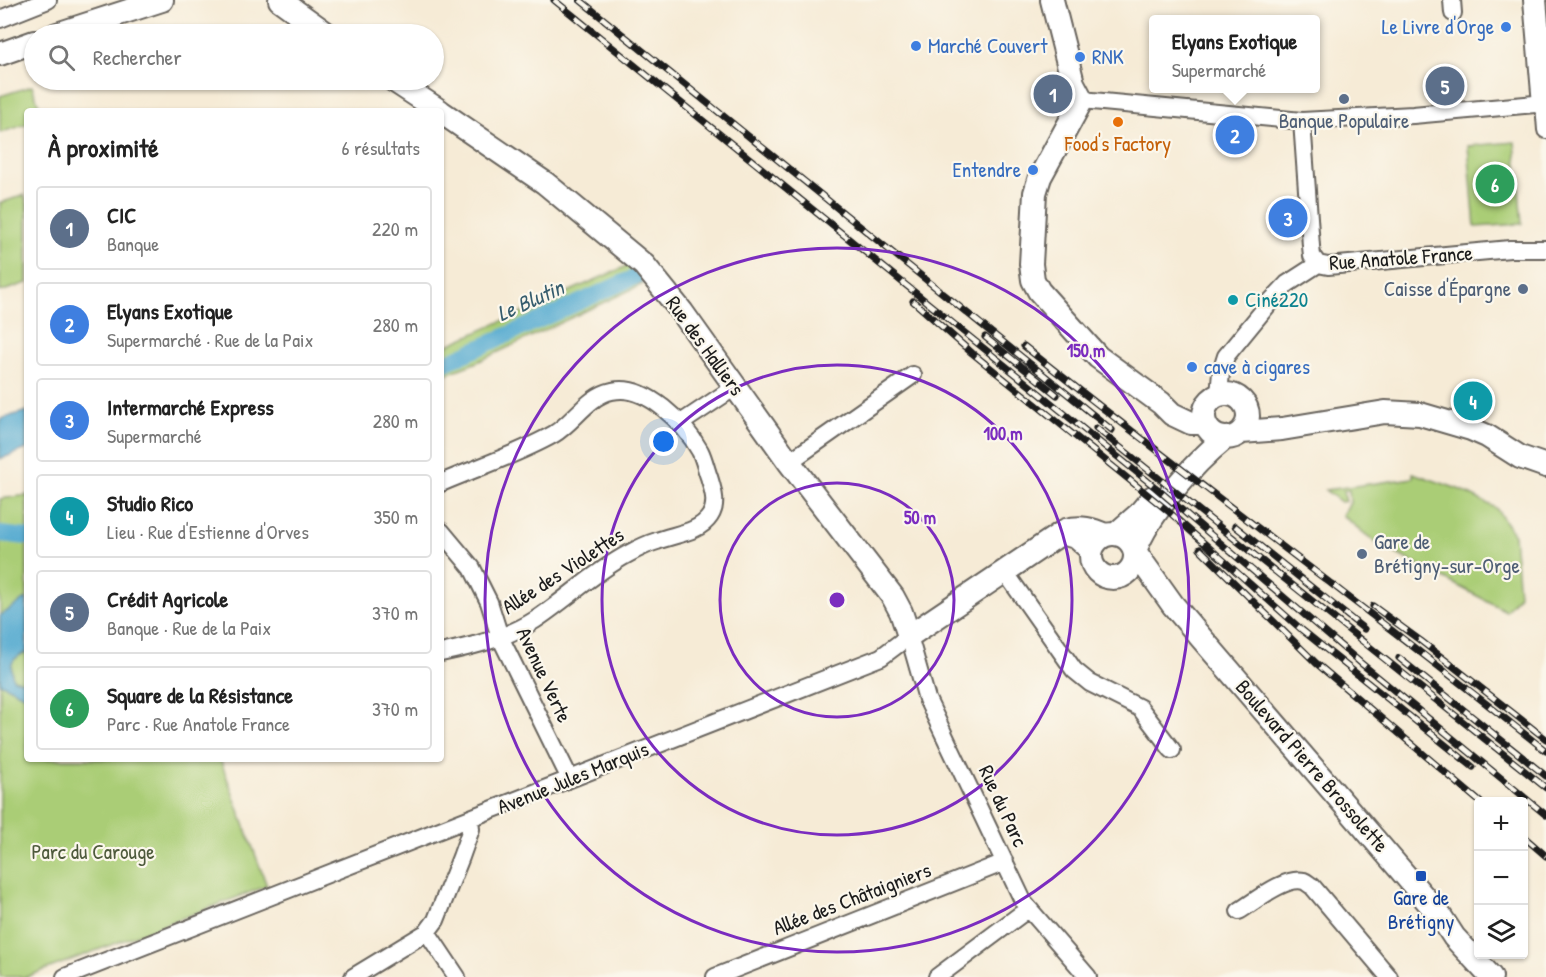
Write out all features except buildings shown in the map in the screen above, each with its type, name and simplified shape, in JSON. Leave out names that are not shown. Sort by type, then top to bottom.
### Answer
[{"type":"main road","points":[[88,24],[162,0]]},
{"type":"main road","points":[[280,0],[313,24]]},
{"type":"main road","points":[[1052,0],[1073,83],[1082,100],[1040,177],[1035,193],[1031,264],[1033,280],[1039,291],[1098,357],[1161,403],[1209,412]]},
{"type":"main road","points":[[1535,0],[1545,104]]},
{"type":"main road","points":[[0,54],[24,46]]},
{"type":"main road","name":"Rue des Halliers","points":[[408,90],[435,108]]},
{"type":"main road","name":"Rue des Halliers","points":[[444,114],[545,183],[644,265],[682,312],[789,462],[893,597],[909,636]]},
{"type":"main road","points":[[1135,552],[1128,539],[1110,534],[1093,546],[1091,562],[1095,570],[1109,579],[1125,576],[1135,562],[1135,552],[1140,539],[1154,516],[1195,466],[1246,424],[1248,414],[1245,405],[1238,398],[1228,394],[1209,412]]},
{"type":"main road","points":[[1209,412],[1217,436],[1282,429],[1385,412],[1420,414],[1479,433],[1520,457],[1546,466]]},
{"type":"main road","name":"Rue Anatole France","points":[[1110,534],[1139,514],[1150,502],[1186,457],[1209,412]]},
{"type":"main road","name":"Avenue Jules Marquis","points":[[909,636],[1066,530],[1078,527],[1110,534]]},
{"type":"main road","name":"Boulevard Pierre Brossolette","points":[[1135,552],[1173,605],[1441,916],[1454,937],[1487,976]]},
{"type":"street","points":[[0,19],[48,0]]},
{"type":"street","points":[[1082,100],[1302,122],[1545,104],[1546,130]]},
{"type":"street","points":[[1302,122],[1312,256],[1318,264]]},
{"type":"street","name":"Rue Anatole France","points":[[1209,412],[1221,372],[1232,348],[1270,301],[1287,284],[1318,264],[1328,266],[1510,249],[1546,249]]},
{"type":"street","points":[[789,462],[914,375]]},
{"type":"street","points":[[444,482],[537,443],[556,432],[598,396],[609,391],[621,389],[644,395],[681,423],[735,387]]},
{"type":"street","name":"Allée des Violettes","points":[[444,652],[500,637],[535,620],[627,554],[658,540],[690,530],[708,519],[714,503],[714,493],[701,453],[681,423]]},
{"type":"street","points":[[1059,534],[1075,540],[1091,554]]},
{"type":"street","name":"Avenue Verte","points":[[444,535],[472,568],[489,602],[500,637],[570,779]]},
{"type":"street","points":[[1005,572],[1074,669],[1089,683],[1140,708],[1172,750]]},
{"type":"street","name":"Avenue Jules Marquis","points":[[65,977],[881,657],[909,636]]},
{"type":"street","name":"Rue du Parc","points":[[909,636],[927,699],[1028,909],[1088,977]]},
{"type":"street","points":[[353,977],[427,932],[436,920],[471,830],[470,819]]},
{"type":"street","name":"Allée des Châtaigniers","points":[[715,977],[1005,862]]},
{"type":"street","points":[[1239,911],[1278,886],[1291,881],[1304,881],[1312,886],[1389,977]]},
{"type":"street","points":[[937,977],[1028,909]]},
{"type":"street","points":[[427,932],[456,977]]},
{"type":"green space","points":[[24,88],[33,90],[40,108],[24,108],[24,125],[0,133],[0,96]]},
{"type":"green space","points":[[1515,142],[1522,224],[1475,227],[1468,146]]},
{"type":"green space","points":[[24,195],[24,284],[0,292],[0,203]]},
{"type":"green space","points":[[629,265],[643,284],[475,363],[444,375],[444,347]]},
{"type":"green space","points":[[1413,473],[1461,490],[1496,508],[1514,535],[1519,595],[1506,611],[1376,543],[1342,515],[1350,503],[1349,490],[1343,491],[1346,501],[1341,502],[1325,490],[1413,478]]},
{"type":"green space","name":"Parc du Carouge","points":[[24,495],[24,762],[221,762],[267,886],[26,977],[0,977],[0,499]]},
{"type":"water","points":[[24,412],[24,450],[0,459],[0,419]]},
{"type":"water","points":[[24,600],[24,653],[15,659],[11,669],[13,679],[24,681],[24,695],[0,683],[0,616]]},
{"type":"waterway","name":"Le Blutin","points":[[444,364],[637,276]]},
{"type":"waterway","name":"Le Blutin","points":[[0,534],[24,537]]},
{"type":"railway","points":[[554,0],[1155,487],[1362,664],[1546,815]]},
{"type":"railway","points":[[580,0],[1112,430]]},
{"type":"railway","points":[[913,301],[972,353],[1168,511],[1302,630],[1473,767]]},
{"type":"railway","points":[[985,337],[1057,395]]},
{"type":"railway","points":[[1024,346],[1546,751]]},
{"type":"railway","points":[[1096,428],[1546,788]]},
{"type":"railway","points":[[1235,526],[1364,629]]},
{"type":"railway","points":[[1200,549],[1316,663],[1474,797]]},
{"type":"railway","points":[[1373,606],[1546,739]]},
{"type":"railway","points":[[1399,658],[1546,776]]},
{"type":"railway","points":[[1528,840],[1546,856]]},
{"type":"place","name":"Le Livre d'Orge","points":[[1506,27]]},
{"type":"place","name":"Marché Couvert","points":[[916,46]]},
{"type":"place","name":"RNK","points":[[1080,57]]},
{"type":"place","name":"Crédit Agricole","points":[[1445,86]]},
{"type":"place","name":"CIC","points":[[1053,94]]},
{"type":"place","name":"Banque Populaire","points":[[1344,99]]},
{"type":"place","name":"Food's Factory","points":[[1118,122]]},
{"type":"place","name":"Elyans Exotique","points":[[1235,135]]},
{"type":"place","name":"Entendre","points":[[1033,170]]},
{"type":"place","name":"Square de la Résistance","points":[[1495,184]]},
{"type":"place","name":"Intermarché Express","points":[[1288,218]]},
{"type":"place","name":"Caisse d'Épargne","points":[[1523,289]]},
{"type":"place","name":"Ciné220","points":[[1233,300]]},
{"type":"place","name":"cave à cigares","points":[[1192,367]]},
{"type":"place","name":"Studio Rico","points":[[1473,401]]},
{"type":"place","name":"Gare de Brétigny-sur-Orge","points":[[1362,554]]},
{"type":"place","name":"Gare de Brétigny","points":[[1421,876]]}]
